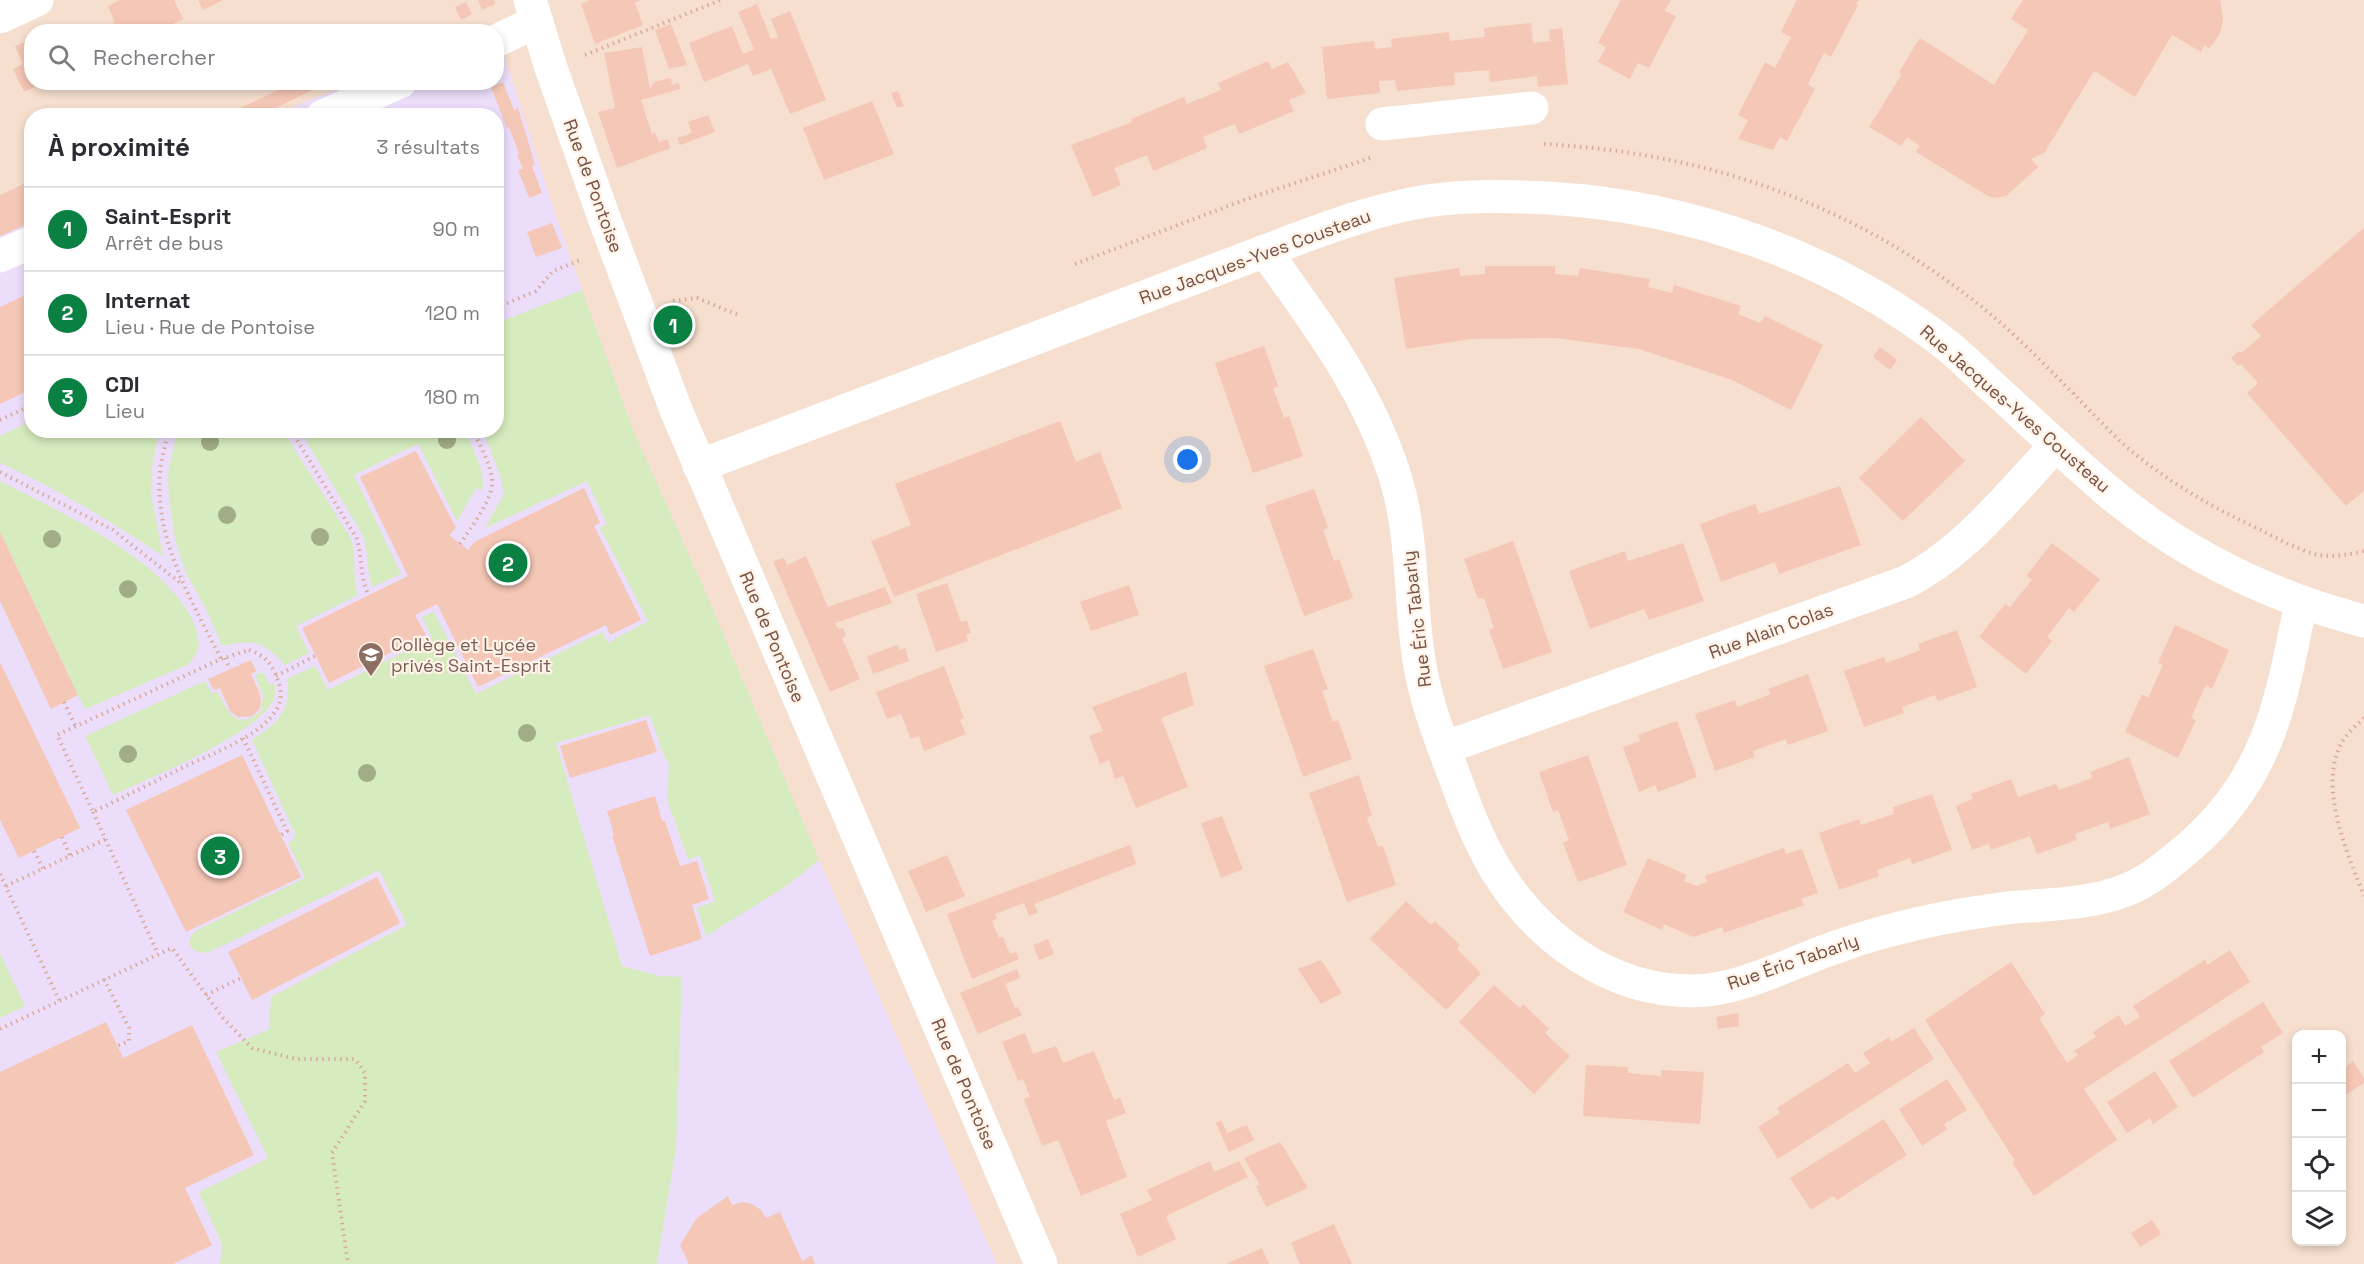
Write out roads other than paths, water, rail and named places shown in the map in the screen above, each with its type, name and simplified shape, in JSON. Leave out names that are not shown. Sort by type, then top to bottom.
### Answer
[{"type":"street","points":[[0,17],[37,0]]},
{"type":"street","points":[[504,35],[533,11]]},
{"type":"street","name":"Rue de Pontoise","points":[[533,11],[636,307],[699,466],[1041,1264]]},
{"type":"street","points":[[341,108],[381,90]]},
{"type":"street","points":[[1380,140],[1532,108]]},
{"type":"street","name":"Rue Jacques-Yves Cousteau","points":[[699,466],[1355,219],[1425,202],[1487,196],[1612,203],[1714,226],[1784,251],[1858,287],[1894,308],[1949,347],[2105,489],[2165,535],[2229,571],[2301,602],[2364,621]]},
{"type":"street","points":[[0,256],[24,246]]},
{"type":"street","name":"Rue Éric Tabarly","points":[[1265,251],[1313,316],[1354,380],[1385,446],[1396,478],[1406,522],[1419,659],[1427,697],[1470,817],[1496,869],[1528,912],[1562,944],[1613,976],[1643,986],[1671,990],[1696,991],[1727,987],[1752,980],[1838,946],[1897,929],[1991,911],[2104,897],[2127,890],[2146,880],[2168,865],[2218,819],[2252,772],[2264,748],[2279,703],[2301,602]]},
{"type":"street","name":"Rue Alain Colas","points":[[1444,748],[1906,582],[1927,572],[1960,546],[2056,445]]},
{"type":"place","name":"Saint-Esprit","points":[[673,325]]},
{"type":"place","name":"Internat","points":[[508,563]]},
{"type":"place","name":"Collège et Lycée privés Saint-Esprit","points":[[371,678]]},
{"type":"place","name":"CDI","points":[[220,856]]}]
